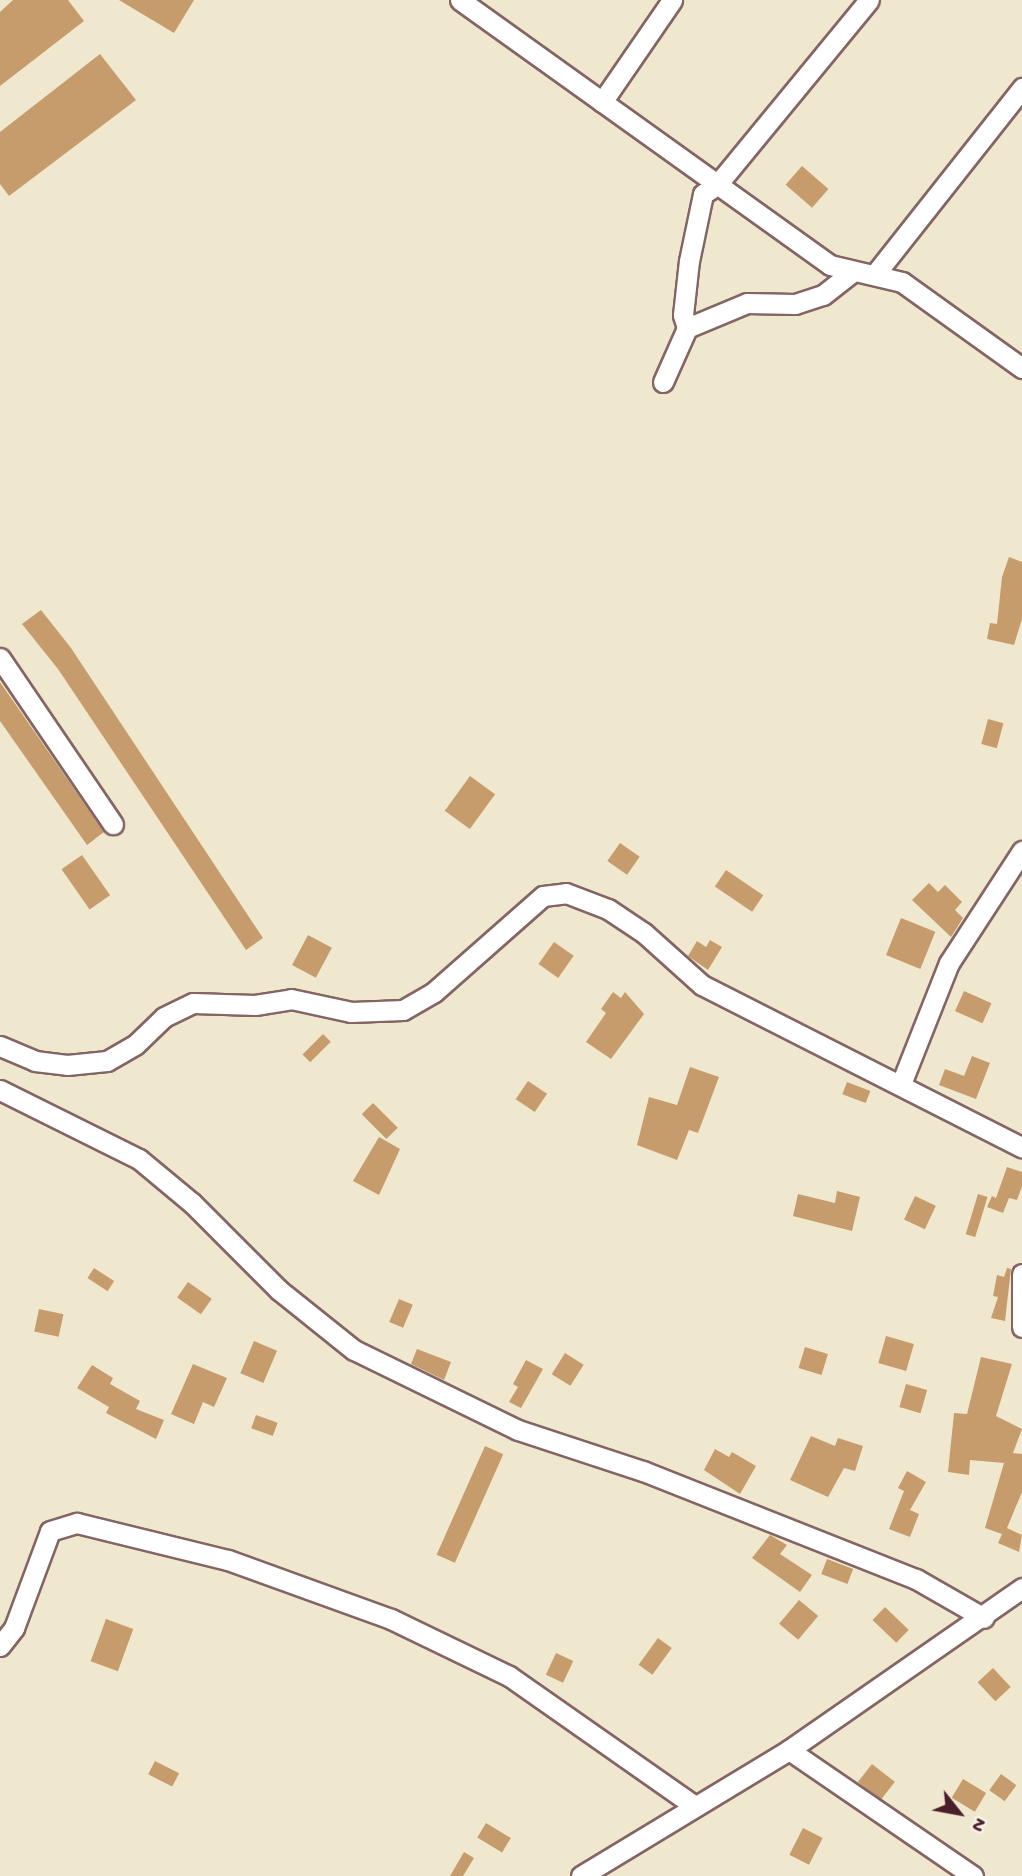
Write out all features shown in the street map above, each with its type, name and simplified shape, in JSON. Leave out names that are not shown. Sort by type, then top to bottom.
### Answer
[{"type":"street","points":[[602,102],[672,0]]},
{"type":"street","points":[[663,382],[687,328],[683,315],[689,261],[703,194],[717,185],[869,0]]},
{"type":"street","points":[[468,2],[602,102],[830,265],[850,273],[876,273],[902,282],[1020,361]]},
{"type":"street","points":[[876,273],[1022,88]]},
{"type":"street","points":[[687,328],[747,303],[795,303],[823,295],[850,273]]},
{"type":"street","points":[[0,658],[113,824]]},
{"type":"street","points":[[901,1084],[949,963],[1022,851]]},
{"type":"street","points":[[0,1046],[35,1061],[68,1065],[107,1061],[135,1045],[163,1017],[193,1003],[255,1005],[291,999],[351,1012],[403,1010],[434,992],[542,896],[566,892],[608,909],[644,933],[702,985],[1022,1147]]},
{"type":"street","points":[[0,1090],[139,1159],[192,1203],[279,1290],[354,1350],[518,1430],[643,1471],[916,1579],[984,1618]]},
{"type":"street","points":[[1022,1274],[1022,1327]]},
{"type":"street","points":[[0,1646],[13,1628],[50,1531],[77,1523],[228,1560],[391,1619],[509,1676],[695,1806]]},
{"type":"street","points":[[581,1876],[789,1751],[984,1618],[1022,1588]]},
{"type":"street","points":[[789,1751],[973,1876]]},
{"type":"building","points":[[13,0],[68,0],[84,21],[0,86],[0,12]]},
{"type":"building","points":[[119,0],[194,0],[174,33]]},
{"type":"building","points":[[100,54],[136,100],[9,196],[0,184],[0,132]]},
{"type":"building","points":[[802,166],[828,189],[812,208],[786,185]]},
{"type":"building","points":[[1009,557],[1022,562],[1022,619],[1014,645],[987,639],[990,623],[997,624],[1002,577]]},
{"type":"building","points":[[41,610],[71,648],[263,938],[246,950],[58,669],[22,624]]},
{"type":"building","points":[[0,682],[104,832],[87,845],[0,721]]},
{"type":"building","points":[[988,719],[1003,723],[997,748],[981,744]]},
{"type":"building","points":[[470,776],[495,794],[470,829],[445,811]]},
{"type":"building","points":[[620,843],[640,857],[627,875],[607,861]]},
{"type":"building","points":[[82,855],[110,895],[90,909],[62,869]]},
{"type":"building","points":[[726,870],[763,895],[752,912],[715,887]]},
{"type":"building","points":[[929,883],[938,892],[945,885],[962,902],[955,910],[963,918],[951,937],[912,900]]},
{"type":"building","points":[[901,918],[935,932],[920,969],[886,955]]},
{"type":"building","points":[[308,935],[332,948],[316,978],[292,965]]},
{"type":"building","points":[[710,940],[722,947],[708,970],[688,956],[697,941],[706,947]]},
{"type":"building","points":[[554,942],[574,956],[558,978],[539,964]]},
{"type":"building","points":[[964,991],[991,1003],[982,1023],[955,1011]]},
{"type":"building","points":[[613,992],[621,998],[625,992],[644,1014],[611,1059],[586,1042],[606,1013],[601,1009]]},
{"type":"building","points":[[323,1034],[331,1042],[310,1062],[302,1055]]},
{"type":"building","points":[[972,1056],[990,1063],[976,1099],[939,1085],[945,1069],[964,1076]]},
{"type":"building","points":[[690,1067],[719,1077],[698,1133],[689,1130],[677,1160],[637,1145],[649,1097],[677,1105]]},
{"type":"building","points":[[528,1081],[547,1094],[535,1112],[516,1099]]},
{"type":"building","points":[[847,1082],[870,1091],[866,1103],[842,1094]]},
{"type":"building","points":[[373,1103],[398,1128],[386,1139],[362,1114]]},
{"type":"building","points":[[379,1137],[400,1149],[379,1195],[353,1181]]},
{"type":"building","points":[[1007,1167],[1022,1172],[1022,1186],[1017,1200],[1009,1198],[1003,1213],[987,1207],[992,1196],[996,1198]]},
{"type":"building","points":[[837,1191],[860,1197],[852,1231],[793,1216],[798,1194],[835,1203]]},
{"type":"building","points":[[978,1194],[988,1197],[975,1237],[966,1234]]},
{"type":"building","points":[[915,1196],[936,1206],[925,1229],[904,1220]]},
{"type":"building","points":[[94,1268],[114,1281],[108,1291],[87,1278]]},
{"type":"building","points":[[1007,1268],[1011,1269],[1005,1321],[991,1318],[998,1297],[993,1296],[997,1275],[1004,1277]]},
{"type":"building","points":[[188,1282],[212,1299],[201,1314],[177,1298]]},
{"type":"building","points":[[399,1299],[413,1305],[403,1328],[389,1322]]},
{"type":"building","points":[[39,1309],[63,1314],[59,1337],[34,1331]]},
{"type":"building","points":[[886,1336],[914,1344],[906,1371],[878,1363]]},
{"type":"building","points":[[254,1341],[277,1351],[263,1383],[240,1373]]},
{"type":"building","points":[[805,1347],[828,1354],[822,1375],[799,1368]]},
{"type":"building","points":[[417,1349],[451,1362],[444,1380],[411,1364]]},
{"type":"building","points":[[565,1353],[584,1365],[570,1386],[552,1374]]},
{"type":"building","points":[[981,1357],[1012,1364],[996,1416],[1022,1429],[1013,1453],[1022,1454],[1022,1492],[1007,1528],[1022,1535],[1019,1552],[998,1543],[1002,1534],[985,1528],[1004,1463],[970,1460],[969,1475],[948,1472],[954,1413],[967,1414]]},
{"type":"building","points":[[526,1360],[543,1369],[521,1408],[509,1402],[518,1387],[513,1384]]},
{"type":"building","points":[[193,1364],[227,1378],[214,1407],[203,1402],[194,1424],[171,1414]]},
{"type":"building","points":[[92,1365],[113,1378],[110,1384],[140,1401],[136,1409],[164,1420],[156,1439],[106,1413],[109,1407],[77,1388]]},
{"type":"building","points":[[906,1384],[927,1390],[921,1413],[899,1407]]},
{"type":"building","points":[[256,1415],[278,1423],[273,1436],[251,1428]]},
{"type":"building","points":[[811,1436],[835,1446],[838,1438],[863,1446],[855,1471],[844,1468],[828,1497],[790,1480]]},
{"type":"building","points":[[485,1446],[503,1454],[455,1563],[437,1555]]},
{"type":"building","points":[[715,1449],[729,1457],[732,1452],[756,1466],[740,1494],[704,1470]]},
{"type":"building","points":[[907,1471],[926,1482],[910,1510],[919,1514],[910,1537],[889,1529],[904,1491],[898,1488]]},
{"type":"building","points":[[770,1535],[787,1545],[780,1554],[812,1575],[800,1592],[752,1558]]},
{"type":"building","points":[[827,1559],[853,1569],[847,1584],[821,1574]]},
{"type":"building","points":[[799,1600],[818,1616],[798,1640],[779,1624]]},
{"type":"building","points":[[885,1607],[909,1630],[896,1643],[872,1620]]},
{"type":"building","points":[[106,1619],[133,1629],[118,1671],[91,1661]]},
{"type":"building","points":[[658,1638],[672,1648],[652,1675],[639,1665]]},
{"type":"building","points":[[556,1653],[573,1661],[563,1683],[546,1675]]},
{"type":"building","points":[[993,1668],[1011,1687],[995,1701],[978,1682]]},
{"type":"building","points":[[155,1761],[179,1773],[172,1787],[148,1774]]},
{"type":"building","points":[[872,1764],[895,1782],[881,1800],[858,1782]]},
{"type":"building","points":[[1001,1774],[1016,1785],[1005,1801],[989,1790]]},
{"type":"building","points":[[963,1779],[986,1793],[975,1812],[952,1798]]},
{"type":"building","points":[[486,1823],[511,1838],[502,1853],[477,1838]]},
{"type":"building","points":[[803,1828],[823,1838],[809,1865],[789,1855]]},
{"type":"building","points":[[464,1852],[474,1858],[463,1876],[450,1876]]}]
